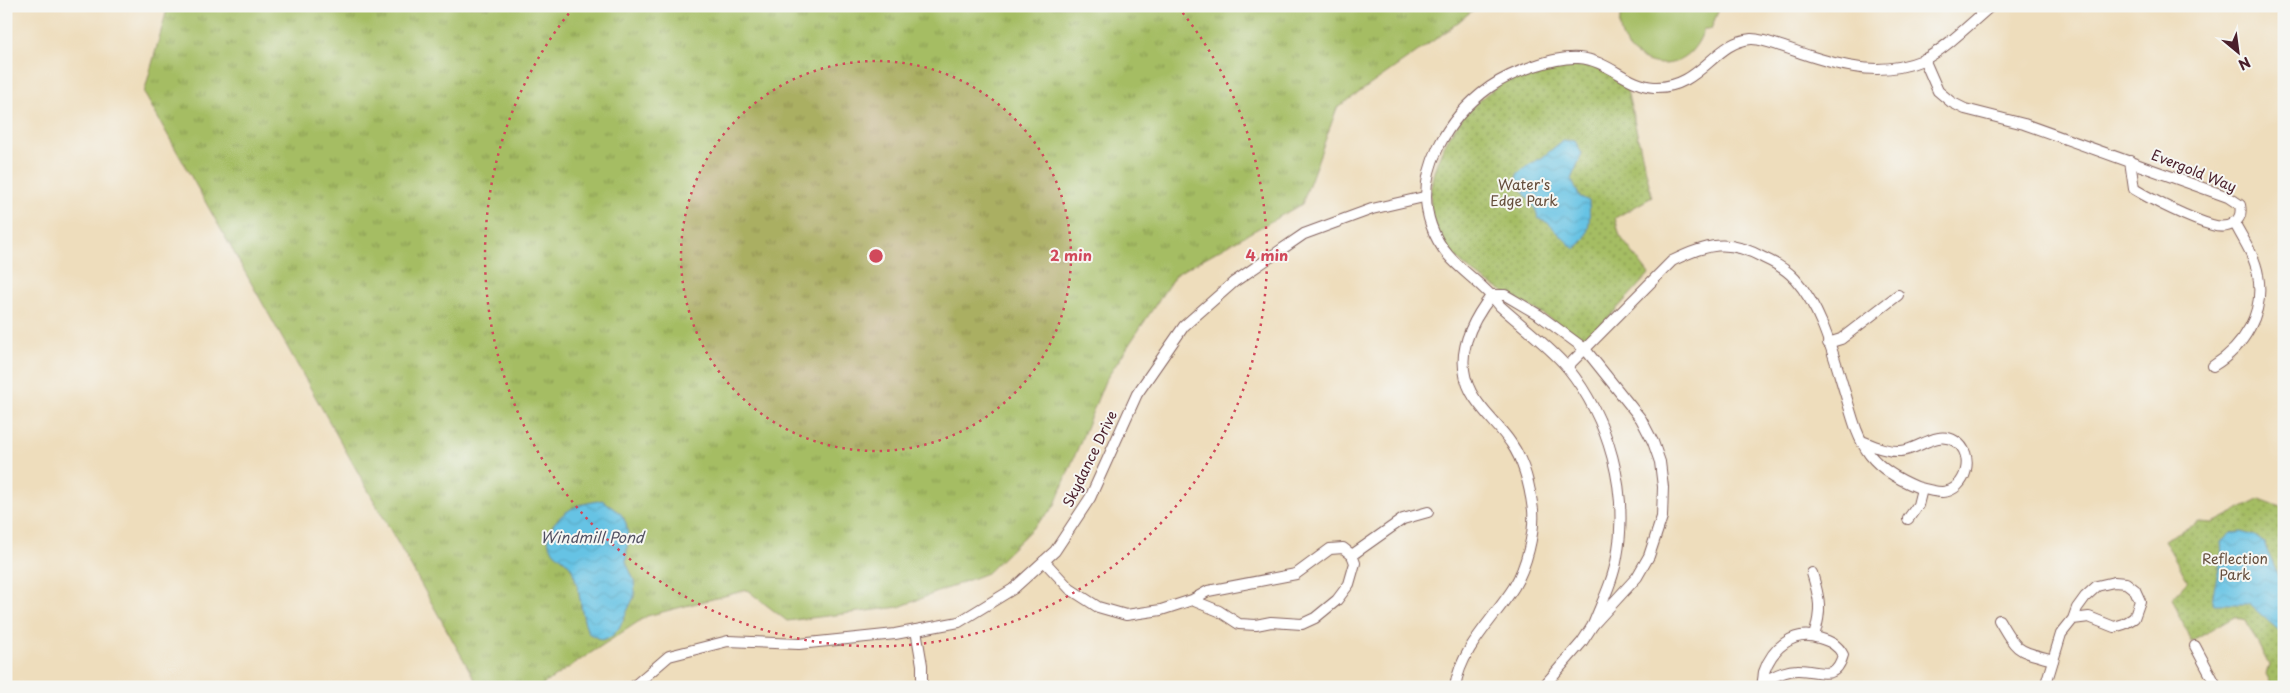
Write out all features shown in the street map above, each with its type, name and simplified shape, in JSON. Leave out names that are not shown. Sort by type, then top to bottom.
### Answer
[{"type":"street","points":[[1593,625],[1610,584],[1617,557],[1619,537],[1617,473],[1606,436],[1596,414],[1566,366],[1500,306],[1492,295],[1460,269],[1444,250],[1431,226],[1424,196],[1430,165],[1443,138],[1462,113],[1489,87],[1519,71],[1554,60],[1578,58],[1600,62],[1634,83],[1655,87],[1680,84],[1694,76],[1735,42],[1753,39],[1844,67],[1863,70],[1883,70],[1924,59],[1991,6]]},
{"type":"street","points":[[2276,6],[2284,9]]},
{"type":"street","name":"Evergold Way","points":[[1924,59],[1938,91],[1951,102],[1965,109],[2024,124],[2130,161],[2228,197],[2240,205],[2242,212],[2238,220],[2229,225],[2214,226],[2134,189],[2130,161]]},
{"type":"street","name":"Skydance Drive","points":[[633,687],[669,656],[728,641],[798,644],[916,630],[959,622],[1013,589],[1055,551],[1090,498],[1137,394],[1184,326],[1234,282],[1304,234],[1372,209],[1424,196]]},
{"type":"street","points":[[2213,366],[2233,353],[2243,341],[2256,315],[2259,301],[2260,288],[2256,265],[2234,222]]},
{"type":"street","points":[[1566,366],[1672,260],[1693,250],[1714,244],[1750,250],[1774,263],[1794,278],[1816,312],[1828,343],[1855,430],[1870,456],[1888,472],[1922,489],[1944,492],[1957,486],[1964,477],[1967,465],[1965,453],[1956,441],[1942,437],[1931,440],[1915,449],[1900,451],[1879,448],[1862,441]]},
{"type":"street","points":[[1492,295],[1505,295],[1539,315],[1585,349],[1641,419],[1658,455],[1663,487],[1662,517],[1649,556],[1637,577],[1593,625],[1582,642],[1543,687]]},
{"type":"street","points":[[1455,687],[1458,672],[1470,651],[1514,586],[1523,566],[1531,537],[1533,513],[1529,483],[1524,466],[1512,444],[1471,392],[1465,374],[1464,351],[1467,336],[1474,321],[1492,295]]},
{"type":"street","points":[[1828,343],[1841,339],[1898,295]]},
{"type":"street","points":[[1908,518],[1918,505],[1922,489]]},
{"type":"street","points":[[1352,555],[1403,519],[1428,512]]},
{"type":"street","points":[[1044,561],[1070,589],[1098,608],[1126,615],[1162,610],[1192,600],[1208,591],[1296,574],[1330,549],[1343,548],[1352,555],[1355,563],[1349,584],[1336,600],[1315,618],[1302,624],[1271,622],[1256,625],[1239,624],[1219,611],[1192,600]]},
{"type":"street","points":[[1812,573],[1820,601],[1820,616],[1814,636]]},
{"type":"street","points":[[2045,687],[2061,634],[2073,619],[2077,608],[2097,586],[2114,582],[2126,582],[2135,590],[2140,601],[2134,618],[2114,627],[2089,617],[2073,619]]},
{"type":"street","points":[[1998,620],[2013,645],[2020,650],[2053,660]]},
{"type":"street","points":[[916,630],[922,665],[922,687]]},
{"type":"street","points":[[1799,635],[1814,636],[1839,648],[1843,655],[1840,665],[1833,672],[1824,674],[1812,670],[1796,670],[1782,672],[1762,684],[1764,672],[1784,642],[1799,635]]},
{"type":"street","points":[[2195,646],[2216,687]]},
{"type":"green space","points":[[168,6],[1478,6],[1447,31],[1337,108],[1302,204],[1176,274],[1105,381],[1054,507],[987,573],[899,607],[787,621],[747,590],[647,616],[539,687],[479,687],[144,93]]},
{"type":"green space","points":[[1624,6],[1720,6],[1711,29],[1704,29],[1693,49],[1678,61],[1662,64],[1646,61],[1633,52],[1623,39],[1620,23]]},
{"type":"green space","name":"Water's Edge Park","points":[[1578,62],[1593,65],[1625,82],[1652,197],[1615,218],[1620,236],[1649,274],[1589,339],[1578,340],[1548,318],[1476,275],[1464,265],[1443,242],[1433,220],[1430,197],[1434,173],[1442,150],[1455,128],[1471,108],[1489,92],[1509,80],[1543,68]]},
{"type":"green space","name":"Reflection Park","points":[[2260,499],[2284,508],[2284,687],[2273,687],[2266,674],[2269,665],[2246,621],[2234,617],[2191,642],[2172,598],[2188,581],[2164,540],[2199,522],[2213,523]]},
{"type":"water","points":[[1563,140],[1575,141],[1582,154],[1571,179],[1580,197],[1589,201],[1588,228],[1584,240],[1574,249],[1548,223],[1538,218],[1536,211],[1520,187],[1517,174],[1543,157]]},
{"type":"water","name":"Windmill Pond","points":[[602,500],[621,514],[626,523],[628,535],[626,562],[634,580],[635,595],[619,628],[611,637],[601,640],[588,633],[572,570],[553,551],[548,541],[551,528],[561,516],[579,505]]},
{"type":"water","points":[[2241,532],[2255,536],[2264,543],[2284,590],[2284,635],[2249,604],[2212,604],[2220,565],[2221,542],[2231,533]]}]
